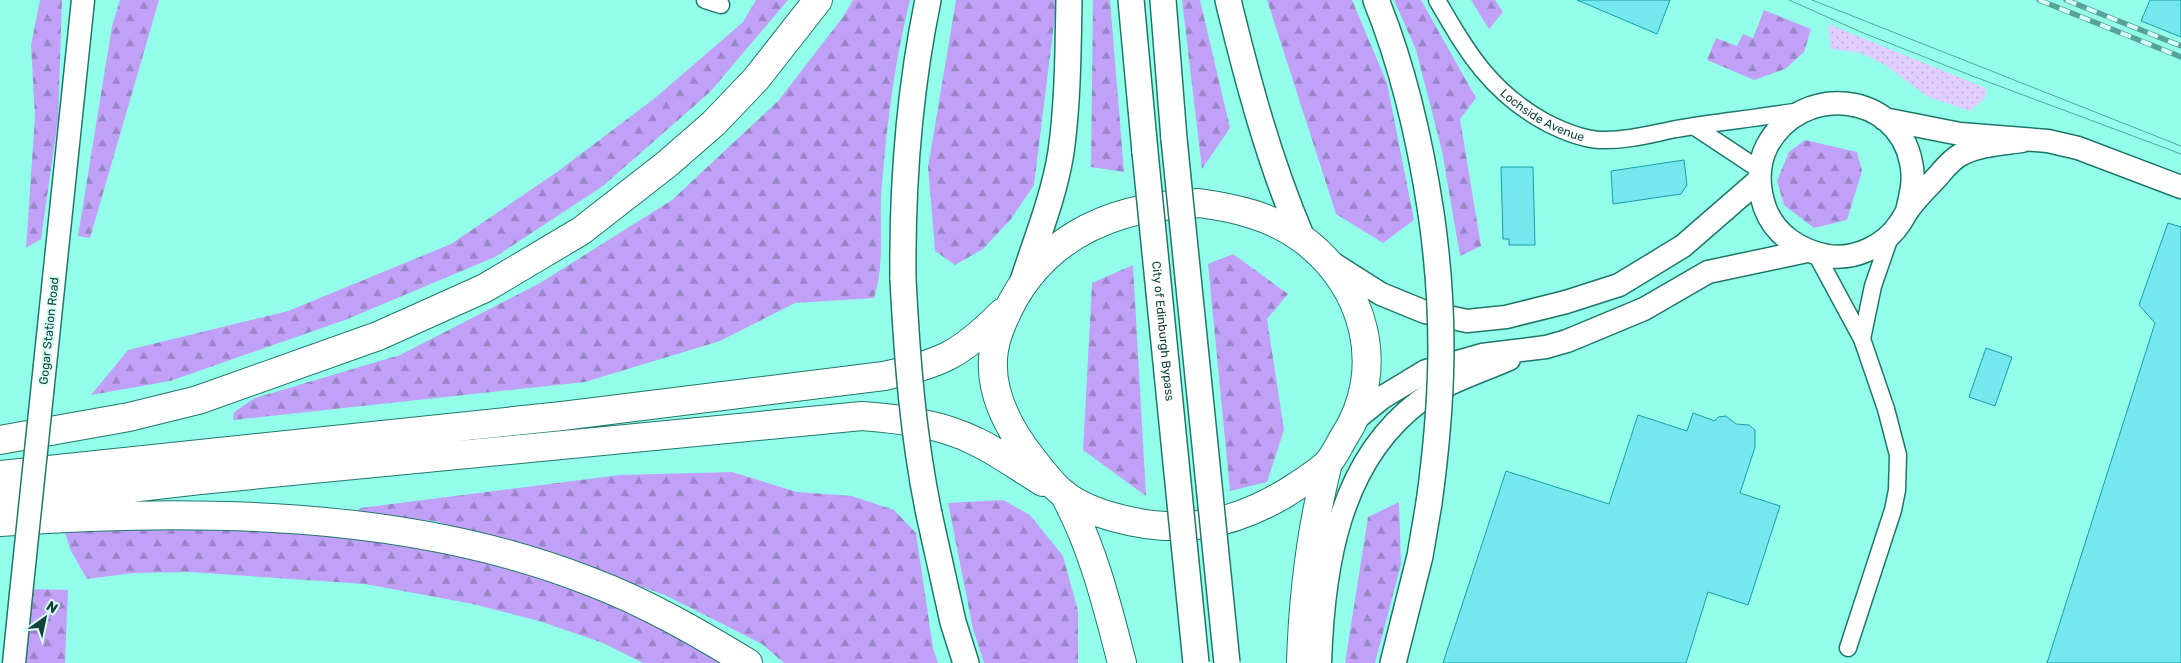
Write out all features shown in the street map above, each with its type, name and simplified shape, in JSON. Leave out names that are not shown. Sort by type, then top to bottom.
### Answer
[{"type":"highway","points":[[0,440],[129,417],[198,400],[378,336],[485,288],[581,231],[668,164],[714,123],[756,79],[818,0]]},
{"type":"highway","points":[[0,475],[552,417],[884,376],[925,367],[953,355],[975,340],[1007,308],[1022,284],[1040,262],[1073,236],[1107,218],[1165,204],[1198,202],[1245,211],[1282,226],[1302,238],[1323,257],[1351,293],[1363,326],[1367,350],[1367,378],[1357,418],[1328,463],[1310,544],[1303,604],[1301,663]]},
{"type":"highway","points":[[1007,308],[996,340],[994,359],[996,388],[1001,410],[1013,434],[1062,492],[1081,525],[1094,561],[1122,663]]},
{"type":"highway","points":[[0,503],[200,480],[862,416],[899,420],[952,431],[978,442],[1097,512],[1134,523],[1170,528],[1202,526],[1241,515],[1266,505],[1328,463]]},
{"type":"highway","points":[[0,522],[60,518],[199,516],[346,524],[407,532],[495,552],[589,581],[695,630],[748,663]]},
{"type":"main road","points":[[928,0],[914,76],[909,120],[904,199],[903,279],[916,435],[929,514],[953,622],[966,663]]},
{"type":"main road","points":[[1022,284],[1054,183],[1060,153],[1065,107],[1069,0]]},
{"type":"main road","name":"City of Edinburgh Bypass","points":[[1131,0],[1196,663]]},
{"type":"main road","points":[[1162,0],[1174,139],[1227,663]]},
{"type":"main road","points":[[1228,0],[1248,83],[1266,146],[1302,238]]},
{"type":"main road","points":[[1376,0],[1400,63],[1422,155],[1440,286],[1443,352],[1439,420],[1429,503],[1420,556],[1393,663]]},
{"type":"street","name":"Gogar Station Road","points":[[14,663],[83,0]]},
{"type":"street","points":[[705,0],[721,5]]},
{"type":"street","name":"Lochside Avenue","points":[[1437,0],[1470,56],[1486,76],[1506,96],[1534,116],[1565,132],[1607,140],[1630,139],[1800,111]]},
{"type":"street","points":[[1891,234],[1873,248],[1850,256],[1833,257],[1812,252],[1791,242],[1778,230],[1768,215],[1761,198],[1759,175],[1764,152],[1773,136],[1785,122],[1800,111],[1820,104],[1841,102],[1862,107],[1884,119],[1960,134],[2022,141],[2048,141],[2078,148],[2181,188]]},
{"type":"street","points":[[1884,119],[1901,138],[1911,161],[1913,186],[1907,210]]},
{"type":"street","points":[[1695,127],[1759,175]]},
{"type":"street","points":[[1862,339],[1873,286],[1891,234],[1907,210],[1951,162],[1960,155],[1978,148],[2022,141]]},
{"type":"street","points":[[1323,257],[1381,294],[1425,312],[1467,321],[1506,317],[1566,302],[1619,285],[1683,246],[1759,175]]},
{"type":"street","points":[[1812,252],[1862,339],[1886,409],[1898,455],[1897,490],[1888,528],[1848,648]]},
{"type":"street","points":[[1320,663],[1328,568],[1341,515],[1353,487],[1381,438],[1400,418],[1429,396],[1460,379],[1517,356],[1622,319],[1708,272],[1812,252]]},
{"type":"street","points":[[1357,418],[1383,397],[1426,371],[1482,355],[1546,347]]},
{"type":"shaded area","points":[[1828,24],[1986,88],[1986,97],[1970,111],[1928,97],[1885,65],[1861,53],[1831,49]]},
{"type":"green space","points":[[40,0],[62,0],[58,119],[41,239],[26,248],[35,117],[31,45]]},
{"type":"green space","points":[[120,0],[159,0],[90,238],[78,236],[112,26]]},
{"type":"green space","points":[[756,0],[788,0],[710,92],[603,186],[495,257],[345,320],[170,381],[91,395],[128,350],[288,311],[451,244],[557,172],[655,98],[743,22]]},
{"type":"green space","points":[[853,0],[910,0],[900,45],[889,114],[881,199],[880,270],[874,298],[795,303],[720,341],[585,382],[233,420],[234,412],[255,398],[400,355],[540,283],[672,200],[778,101],[843,17]]},
{"type":"green space","points":[[956,0],[1057,0],[1034,185],[1011,219],[983,249],[955,265],[935,251],[928,167]]},
{"type":"green space","points":[[1093,0],[1110,0],[1124,172],[1091,167]]},
{"type":"green space","points":[[1182,0],[1200,0],[1230,128],[1202,169]]},
{"type":"green space","points":[[1267,0],[1352,0],[1387,83],[1414,220],[1383,243],[1336,214]]},
{"type":"green space","points":[[1394,0],[1421,0],[1476,98],[1460,119],[1481,246],[1460,256],[1442,151],[1416,50]]},
{"type":"green space","points":[[1471,0],[1495,0],[1503,12],[1489,29]]},
{"type":"green space","points":[[1764,10],[1811,29],[1804,52],[1785,69],[1754,80],[1707,60],[1716,38],[1737,46],[1743,34],[1753,38]]},
{"type":"green space","points":[[1805,140],[1857,152],[1862,171],[1847,220],[1814,228],[1784,205],[1777,181],[1789,152]]},
{"type":"green space","points":[[1233,254],[1288,294],[1267,319],[1284,430],[1267,482],[1230,491],[1208,264]]},
{"type":"green space","points":[[1133,265],[1146,496],[1083,450],[1092,283]]},
{"type":"green space","points":[[732,472],[797,492],[852,496],[894,510],[916,533],[933,648],[938,663],[784,663],[762,644],[665,595],[540,552],[434,521],[355,513],[360,508],[620,475]]},
{"type":"green space","points":[[1003,500],[1030,515],[1063,556],[1078,611],[1078,663],[984,663],[973,629],[948,503]]},
{"type":"green space","points":[[1399,502],[1401,564],[1375,663],[1345,663],[1368,517]]},
{"type":"green space","points":[[199,516],[533,562],[748,663],[643,663],[603,643],[539,621],[473,604],[365,584],[190,572],[134,573],[87,579],[71,551],[60,518]]},
{"type":"green space","points":[[31,589],[68,590],[65,663],[24,663]]},
{"type":"building","points":[[1577,0],[1670,0],[1657,34]]},
{"type":"building","points":[[2150,0],[2181,0],[2181,37],[2141,21]]},
{"type":"building","points":[[1684,160],[1687,185],[1681,194],[1613,204],[1611,171]]},
{"type":"building","points":[[1501,167],[1533,167],[1535,245],[1509,245],[1509,239],[1503,239]]},
{"type":"building","points":[[2168,223],[2181,227],[2181,663],[2047,663],[2155,323],[2139,305]]},
{"type":"building","points":[[1986,348],[2012,357],[1995,406],[1969,397]]},
{"type":"building","points":[[1693,413],[1715,421],[1718,417],[1726,416],[1736,424],[1749,425],[1755,430],[1755,447],[1740,493],[1780,506],[1748,605],[1708,592],[1686,663],[1443,663],[1506,471],[1609,504],[1638,415],[1687,431]]},
{"type":"tram line","points":[[1789,0],[1861,32],[1975,77],[2181,154]]},
{"type":"tram line","points":[[1812,0],[2181,146]]},
{"type":"railway","points":[[2039,0],[2181,57]]},
{"type":"railway","points":[[2066,0],[2181,46]]}]
